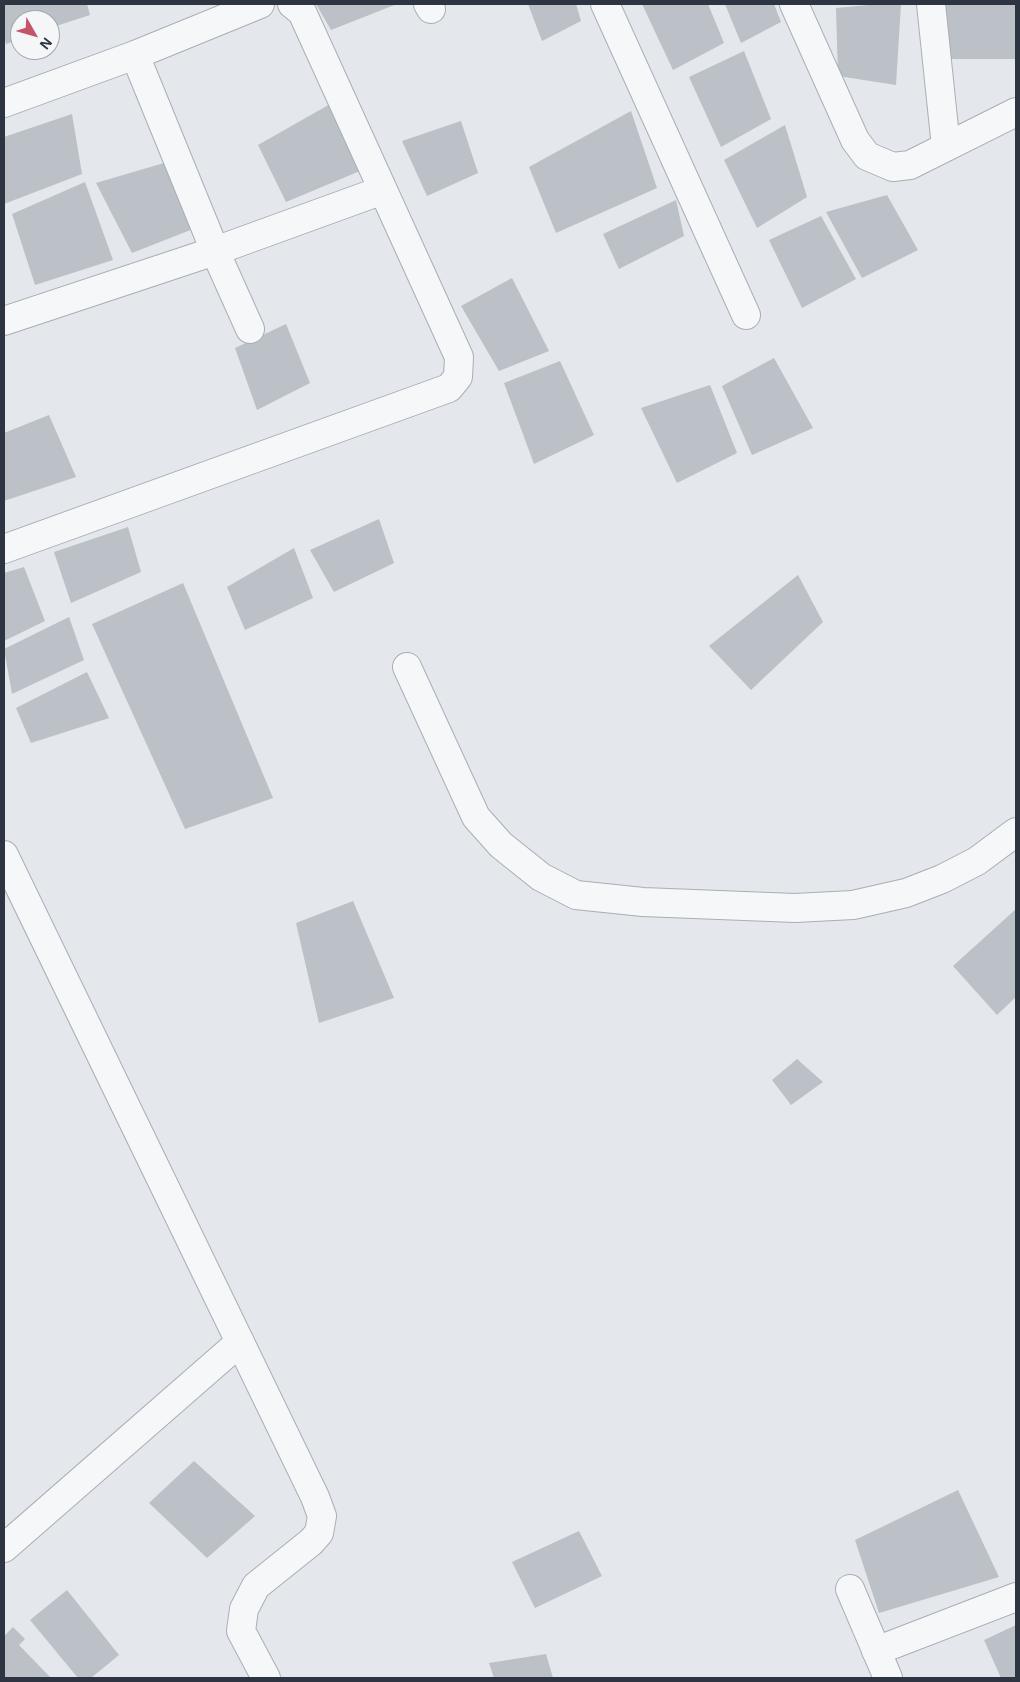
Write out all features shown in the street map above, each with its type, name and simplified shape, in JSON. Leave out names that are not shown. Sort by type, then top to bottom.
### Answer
[{"type":"street","points":[[4,104],[135,55],[260,4]]},
{"type":"street","points":[[4,549],[449,388],[458,377],[459,357],[302,12],[292,4]]},
{"type":"street","points":[[605,4],[746,315]]},
{"type":"street","points":[[794,4],[855,140],[867,156],[893,167],[910,165],[1016,112]]},
{"type":"street","points":[[931,4],[946,147]]},
{"type":"street","points":[[135,55],[215,251],[250,329]]},
{"type":"street","points":[[4,321],[215,251],[383,190]]},
{"type":"street","points":[[407,667],[476,818],[501,845],[541,877],[576,895],[643,902],[795,908],[854,905],[906,893],[942,879],[977,861],[1016,832]]},
{"type":"street","points":[[4,855],[315,1497],[322,1516],[319,1533],[311,1542],[256,1586],[244,1610],[241,1631],[266,1678]]},
{"type":"street","points":[[4,1548],[240,1342]]},
{"type":"street","points":[[850,1589],[888,1678]]},
{"type":"street","points":[[876,1651],[1016,1597]]},
{"type":"building","points":[[4,4],[87,4],[90,15],[60,25],[60,10],[10,10],[10,43],[6,44],[4,37]]},
{"type":"building","points":[[316,4],[397,4],[331,30]]},
{"type":"building","points":[[528,4],[576,4],[581,21],[542,41]]},
{"type":"building","points":[[642,4],[708,4],[724,43],[673,70]]},
{"type":"building","points":[[725,4],[774,4],[781,22],[741,43]]},
{"type":"building","points":[[901,4],[896,85],[838,76],[836,8]]},
{"type":"building","points":[[943,4],[1016,4],[1016,59],[947,59]]},
{"type":"building","points":[[744,51],[771,119],[721,147],[689,77]]},
{"type":"building","points":[[332,103],[360,171],[286,202],[258,145]]},
{"type":"building","points":[[631,111],[657,188],[556,233],[529,167]]},
{"type":"building","points":[[72,114],[82,174],[4,204],[4,137]]},
{"type":"building","points":[[461,121],[478,173],[427,196],[402,141]]},
{"type":"building","points":[[785,125],[807,197],[757,228],[724,160]]},
{"type":"building","points":[[164,163],[193,229],[132,253],[96,183]]},
{"type":"building","points":[[85,182],[113,260],[35,285],[12,214]]},
{"type":"building","points":[[887,195],[918,250],[862,278],[826,212]]},
{"type":"building","points":[[676,200],[684,236],[619,269],[603,234]]},
{"type":"building","points":[[821,216],[856,279],[802,308],[769,240]]},
{"type":"building","points":[[512,278],[549,351],[499,371],[461,306]]},
{"type":"building","points":[[286,324],[310,383],[257,410],[235,348]]},
{"type":"building","points":[[774,358],[813,428],[752,455],[722,386]]},
{"type":"building","points":[[560,361],[594,435],[534,464],[504,383]]},
{"type":"building","points":[[710,385],[737,453],[677,483],[641,408]]},
{"type":"building","points":[[49,415],[76,477],[4,501],[4,433]]},
{"type":"building","points":[[379,519],[394,563],[334,592],[310,550]]},
{"type":"building","points":[[128,527],[141,572],[71,603],[54,552]]},
{"type":"building","points":[[294,548],[313,598],[245,630],[227,587]]},
{"type":"building","points":[[24,567],[45,621],[4,641],[4,573]]},
{"type":"building","points":[[798,575],[823,622],[751,690],[709,646]]},
{"type":"building","points":[[183,583],[273,798],[185,829],[92,624]]},
{"type":"building","points":[[69,617],[84,660],[12,694],[4,649]]},
{"type":"building","points":[[87,672],[109,718],[31,743],[16,708]]},
{"type":"building","points":[[353,901],[394,998],[319,1023],[296,923]]},
{"type":"building","points":[[1016,909],[1016,997],[997,1015],[953,966]]},
{"type":"building","points":[[797,1059],[823,1082],[791,1105],[772,1080]]},
{"type":"building","points":[[194,1461],[255,1516],[207,1558],[149,1503]]},
{"type":"building","points":[[958,1490],[999,1577],[879,1613],[855,1540]]},
{"type":"building","points":[[579,1531],[602,1576],[535,1608],[512,1562]]},
{"type":"building","points":[[67,1590],[119,1655],[91,1678],[78,1678],[30,1620]]},
{"type":"building","points":[[1016,1625],[1016,1678],[1001,1678],[984,1640]]},
{"type":"building","points":[[13,1627],[25,1639],[19,1645],[51,1678],[4,1678],[4,1636]]},
{"type":"building","points":[[546,1654],[553,1678],[494,1678],[489,1663]]}]
